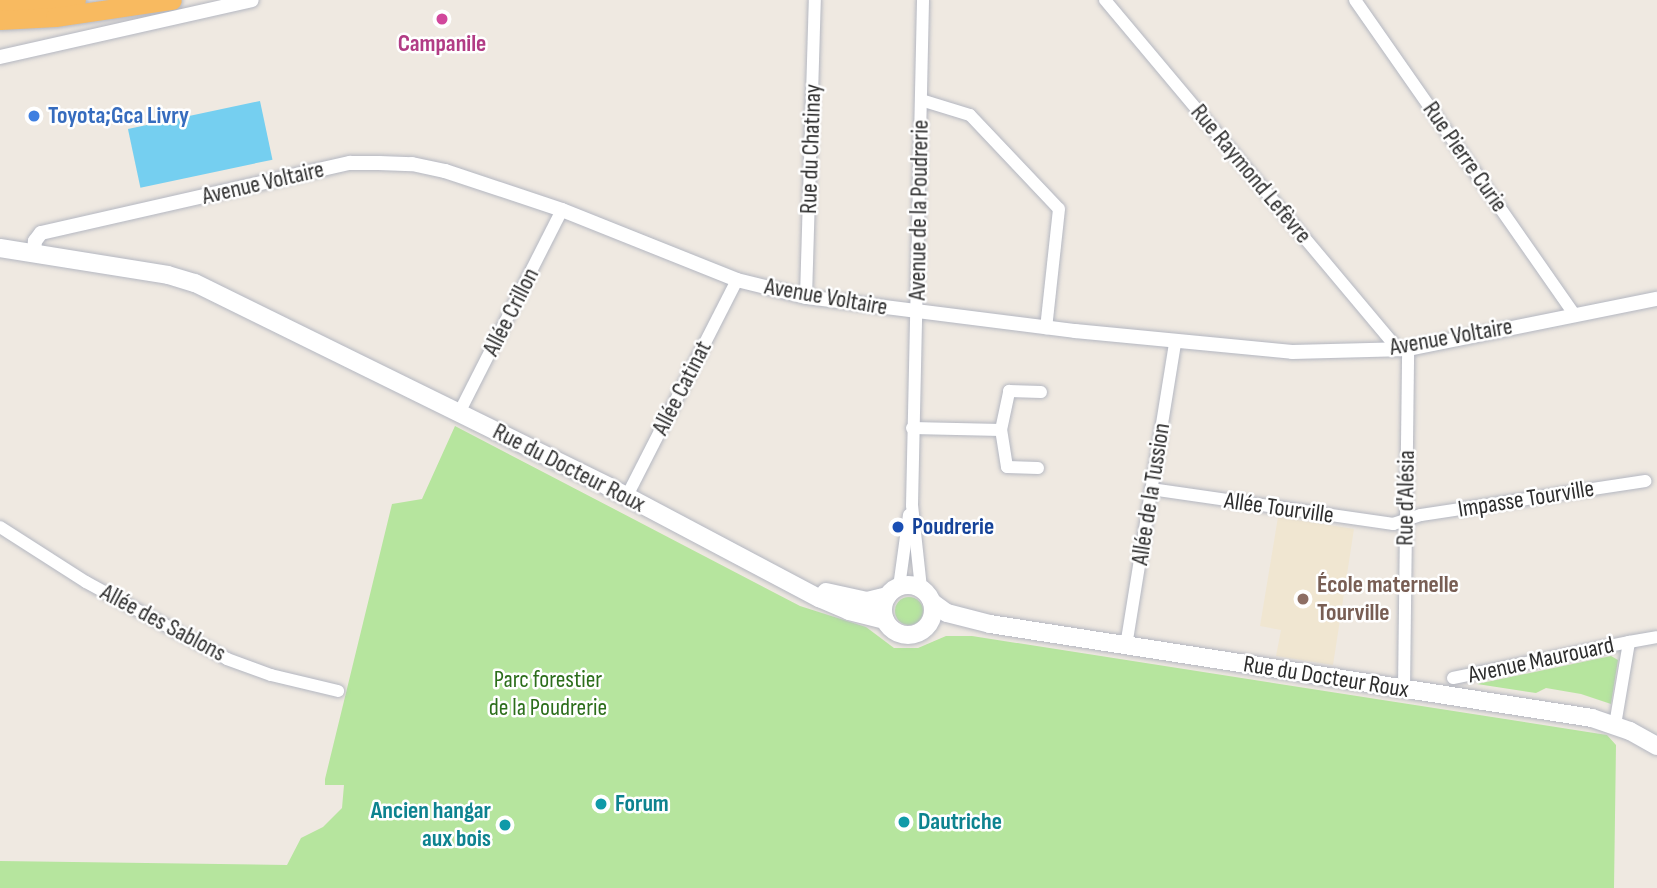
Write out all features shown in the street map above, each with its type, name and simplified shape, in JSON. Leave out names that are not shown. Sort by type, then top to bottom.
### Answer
[{"type":"highway","points":[[0,4],[76,0]]},
{"type":"highway","points":[[0,20],[55,18],[172,0]]},
{"type":"main road","name":"Rue du Docteur Roux","points":[[0,248],[168,275],[195,283],[627,496],[834,606],[885,620]]},
{"type":"main road","name":"Rue du Docteur Roux","points":[[786,579],[856,600],[878,600],[893,592]]},
{"type":"main road","points":[[910,585],[921,588],[933,603],[932,619],[928,626],[908,635],[893,630],[885,620],[883,610],[893,592],[910,585]]},
{"type":"main road","name":"Rue du Docteur Roux","points":[[933,603],[947,613],[990,624],[1592,718],[1615,725],[1657,746]]},
{"type":"main road","name":"Rue du Docteur Roux","points":[[928,626],[990,624]]},
{"type":"street","points":[[0,57],[252,0]]},
{"type":"street","name":"Rue du Chatinay","points":[[806,297],[815,0]]},
{"type":"street","name":"Avenue de la Poudrerie","points":[[921,588],[912,505],[912,428],[923,0]]},
{"type":"street","name":"Rue Raymond Lefèvre","points":[[1105,0],[1403,349]]},
{"type":"street","name":"Rue Pierre Curie","points":[[1355,0],[1574,314]]},
{"type":"street","points":[[921,100],[970,115],[1059,209],[1046,328]]},
{"type":"street","name":"Avenue Voltaire","points":[[34,254],[35,241],[41,233],[350,163],[412,164],[445,171],[562,210],[737,280],[806,297],[917,313],[1175,342],[1292,352],[1403,349],[1657,299]]},
{"type":"street","name":"Allée Crillon","points":[[460,413],[562,210]]},
{"type":"street","name":"Allée Catinat","points":[[627,496],[737,280]]},
{"type":"street","name":"Allée de la Tussion","points":[[1126,646],[1175,342]]},
{"type":"street","name":"Rue d'Alésia","points":[[1403,349],[1408,520],[1404,689]]},
{"type":"street","points":[[1038,468],[1007,467],[1001,430],[1009,391],[1041,393]]},
{"type":"street","points":[[912,428],[1001,430]]},
{"type":"street","name":"Impasse Tourville","points":[[1408,520],[1421,515],[1645,481]]},
{"type":"street","name":"Allée Tourville","points":[[1151,489],[1382,523],[1408,520]]},
{"type":"street","name":"Avenue de la Poudrerie","points":[[893,592],[912,505]]},
{"type":"street","name":"Allée des Sablons","points":[[0,527],[86,582],[227,659],[271,675],[338,691]]},
{"type":"street","name":"Avenue Maurouard","points":[[1453,678],[1657,637]]},
{"type":"street","name":"Avenue Maurouard","points":[[1615,725],[1629,642]]},
{"type":"shaded area","name":"École maternelle Tourville","points":[[1278,517],[1354,529],[1333,665],[1276,656],[1281,630],[1260,626]]},
{"type":"green space","name":"Parc forestier de la Poudrerie","points":[[455,426],[800,606],[866,627],[894,648],[918,648],[946,636],[972,636],[1607,735],[1616,745],[1614,888],[0,888],[0,861],[287,865],[301,838],[323,827],[342,808],[344,785],[325,785],[325,779],[392,504],[422,499]]},
{"type":"green space","points":[[909,597],[919,601],[923,611],[919,621],[909,625],[899,621],[895,611],[899,601]]},
{"type":"green space","points":[[1611,656],[1618,660],[1611,704],[1581,694],[1546,688],[1536,693],[1477,684]]},
{"type":"water","points":[[260,101],[272,160],[140,188],[128,129]]},
{"type":"place","name":"Campanile","points":[[442,19]]},
{"type":"place","name":"Toyota;Gca Livry","points":[[34,116]]},
{"type":"place","name":"Poudrerie","points":[[898,527]]},
{"type":"place","name":"École maternelle Tourville","points":[[1303,599]]},
{"type":"place","name":"Forum","points":[[601,804]]},
{"type":"place","name":"Dautriche","points":[[904,822]]},
{"type":"place","name":"Ancien hangar aux bois","points":[[505,825]]}]
